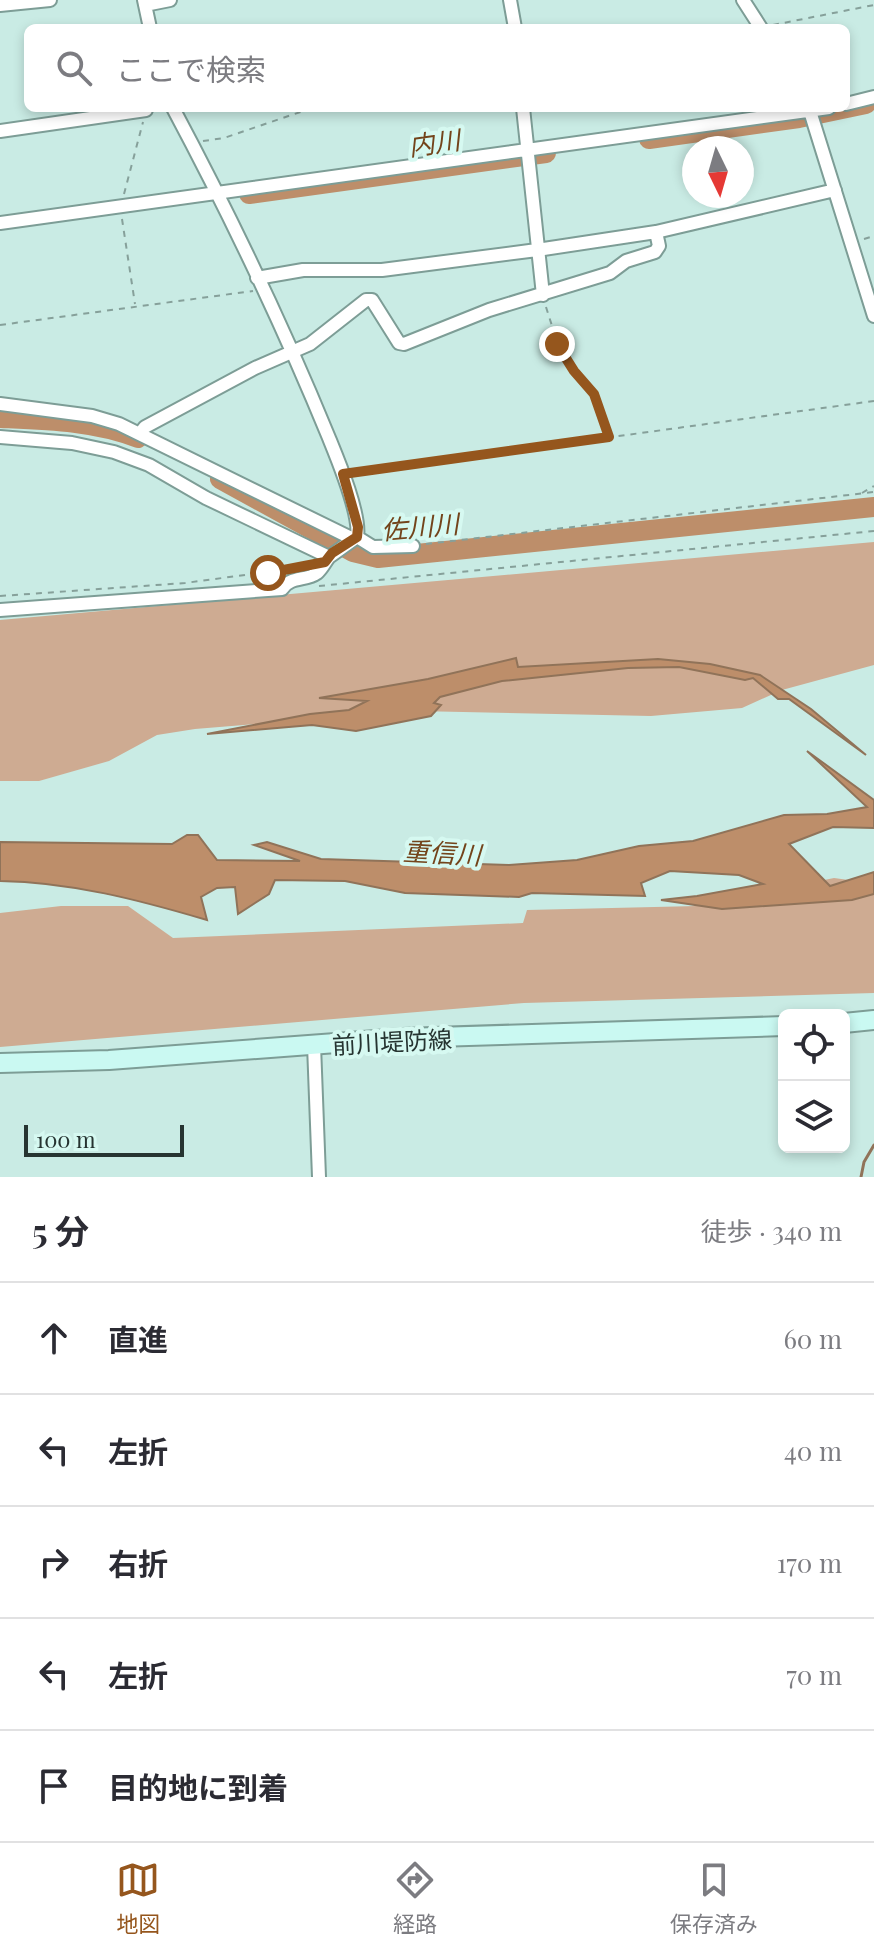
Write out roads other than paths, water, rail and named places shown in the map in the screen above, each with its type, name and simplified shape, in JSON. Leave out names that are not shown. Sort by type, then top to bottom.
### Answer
[{"type":"street","points":[[0,5],[50,0]]},
{"type":"street","points":[[149,24],[145,2],[170,0]]},
{"type":"street","points":[[510,0],[514,24]]},
{"type":"street","points":[[743,0],[758,24]]},
{"type":"street","points":[[850,103],[874,97]]},
{"type":"street","points":[[0,131],[132,112]]},
{"type":"street","points":[[0,610],[282,589],[294,580],[316,574],[330,555],[352,538],[358,527],[343,474],[294,351],[175,112]]},
{"type":"street","points":[[523,112],[543,295]]},
{"type":"street","points":[[0,223],[796,112]]},
{"type":"street","points":[[811,112],[874,316]]},
{"type":"street","points":[[260,284],[303,270],[382,270],[656,232],[835,190]]},
{"type":"street","points":[[141,432],[192,401],[310,344],[366,300],[372,300],[399,343],[404,344],[489,310],[601,277],[626,261],[655,252],[659,246],[656,232]]},
{"type":"street","points":[[0,404],[92,416],[141,432],[373,547],[413,546]]},
{"type":"street","points":[[0,437],[72,443],[114,452],[149,465],[206,498],[330,555]]},
{"type":"street","points":[[850,1022],[874,1020]]},
{"type":"street","name":"前川堤防線","points":[[0,1063],[109,1060],[403,1038],[778,1026]]},
{"type":"street","points":[[314,1045],[319,1177]]},
{"type":"waterway","name":"内川","points":[[850,107],[866,104]]},
{"type":"waterway","name":"内川","points":[[649,139],[828,112]]},
{"type":"waterway","name":"内川","points":[[249,194],[546,153]]},
{"type":"waterway","name":"佐川川","points":[[0,418],[87,425],[138,438]]},
{"type":"waterway","name":"佐川川","points":[[220,479],[353,552],[378,558],[874,507]]},
{"type":"waterway","points":[[861,1177],[864,1162],[874,1145]]},
{"type":"water label","name":"重信川","points":[[442,852]]}]
